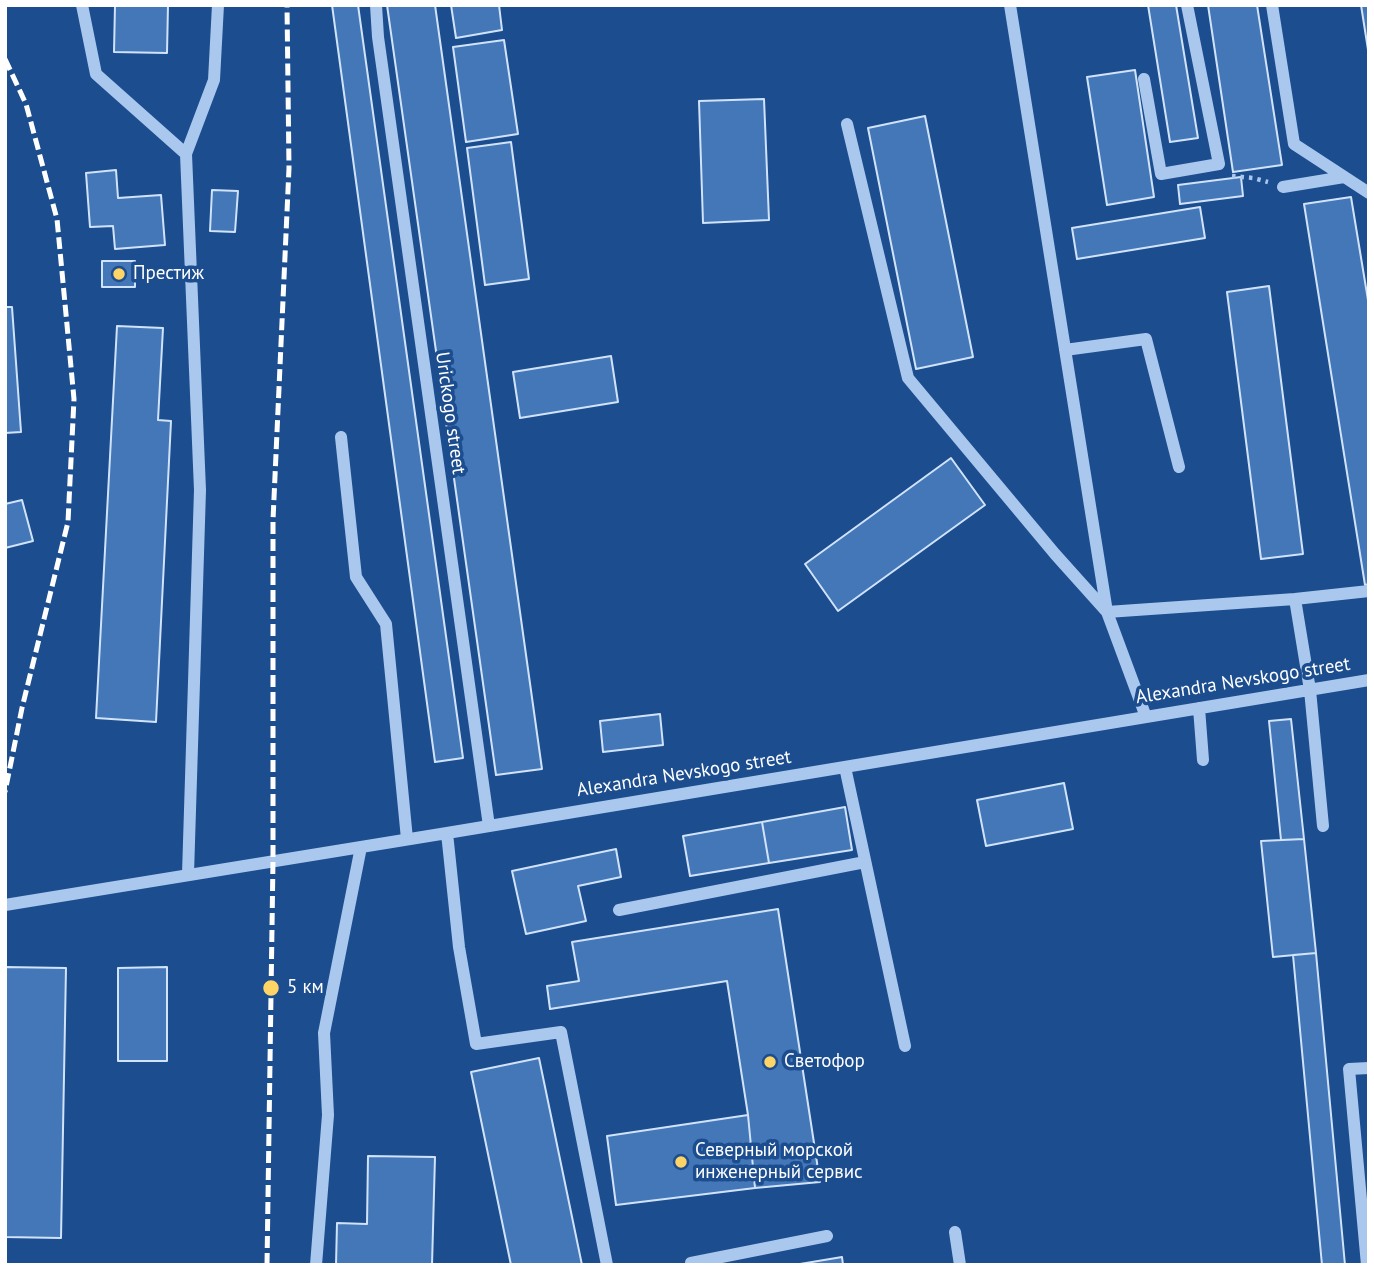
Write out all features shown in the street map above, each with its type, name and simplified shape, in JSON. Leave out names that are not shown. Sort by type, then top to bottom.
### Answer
[{"type":"street","points":[[82,5],[96,74],[186,154]]},
{"type":"street","points":[[188,874],[200,490],[186,154],[214,80],[218,5]]},
{"type":"street","name":"Urickogo street","points":[[376,5],[378,37],[489,826]]},
{"type":"street","points":[[1010,5],[1107,612],[1146,717]]},
{"type":"street","points":[[1144,79],[1161,174],[1219,164],[1188,5]]},
{"type":"street","points":[[1272,5],[1293,144],[1369,193]]},
{"type":"street","points":[[846,124],[908,378],[1055,555],[1107,612]]},
{"type":"street","points":[[1283,187],[1344,177]]},
{"type":"street","points":[[1065,350],[1146,339],[1179,467]]},
{"type":"street","points":[[341,437],[356,577],[386,624],[407,839]]},
{"type":"street","points":[[1107,612],[1369,591]]},
{"type":"street","points":[[1295,599],[1310,690],[1323,826]]},
{"type":"street","name":"Alexandra Nevskogo street","points":[[5,905],[1369,680]]},
{"type":"street","points":[[1199,708],[1203,760]]},
{"type":"street","points":[[845,767],[905,1046]]},
{"type":"street","points":[[447,833],[459,947],[476,1044],[561,1032],[607,1265]]},
{"type":"street","points":[[316,1265],[328,1115],[324,1033],[361,847]]},
{"type":"street","points":[[619,910],[864,862]]},
{"type":"street","points":[[1367,1265],[1349,1069],[1369,1068]]},
{"type":"street","points":[[955,1232],[960,1265]]},
{"type":"street","points":[[691,1265],[827,1236]]},
{"type":"path","points":[[1219,164],[1227,175],[1254,178],[1283,187]]},
{"type":"building","points":[[115,5],[168,5],[167,53],[114,52]]},
{"type":"building","points":[[332,5],[358,5],[463,758],[435,762]]},
{"type":"building","points":[[387,5],[435,5],[542,769],[496,775]]},
{"type":"building","points":[[451,5],[499,5],[502,30],[456,38]]},
{"type":"building","points":[[1148,5],[1176,5],[1198,138],[1170,142]]},
{"type":"building","points":[[1208,5],[1257,5],[1282,165],[1233,172]]},
{"type":"building","points":[[1361,5],[1369,5],[1369,56]]},
{"type":"building","points":[[504,40],[518,134],[466,142],[453,47]]},
{"type":"building","points":[[1135,70],[1154,197],[1107,205],[1087,77]]},
{"type":"building","points":[[764,99],[769,220],[703,223],[699,101]]},
{"type":"building","points":[[925,116],[973,357],[916,369],[868,128]]},
{"type":"building","points":[[511,142],[529,279],[485,285],[467,148]]},
{"type":"building","points":[[116,170],[118,198],[161,195],[165,245],[115,249],[113,226],[90,227],[86,173]]},
{"type":"building","points":[[1241,177],[1243,196],[1180,204],[1178,185]]},
{"type":"building","points":[[212,190],[238,191],[235,232],[210,231]]},
{"type":"building","points":[[1351,197],[1369,306],[1369,584],[1365,585],[1304,204]]},
{"type":"building","points":[[1200,207],[1205,238],[1077,259],[1072,228]]},
{"type":"building","name":"Престиж","points":[[102,261],[135,261],[135,287],[102,287]]},
{"type":"building","points":[[1269,286],[1303,554],[1261,559],[1227,292]]},
{"type":"building","points":[[5,307],[12,307],[21,432],[5,433]]},
{"type":"building","points":[[117,326],[163,328],[158,420],[171,421],[156,722],[96,718]]},
{"type":"building","points":[[611,356],[618,402],[520,418],[513,372]]},
{"type":"building","points":[[951,458],[985,505],[838,611],[805,564]]},
{"type":"building","points":[[22,500],[33,541],[5,548],[5,504]]},
{"type":"building","points":[[660,714],[663,745],[603,752],[600,721]]},
{"type":"building","points":[[1291,719],[1304,839],[1281,840],[1269,721]]},
{"type":"building","points":[[1064,783],[1073,829],[986,846],[977,800]]},
{"type":"building","points":[[845,807],[852,850],[769,863],[762,822]]},
{"type":"building","points":[[762,822],[769,863],[690,876],[683,836]]},
{"type":"building","points":[[1304,839],[1316,953],[1273,957],[1261,841]]},
{"type":"building","points":[[616,849],[621,877],[578,886],[586,921],[526,934],[512,871]]},
{"type":"building","name":"Светофор","points":[[778,909],[820,1182],[755,1188],[748,1115],[727,981],[550,1009],[547,986],[579,981],[572,942]]},
{"type":"building","points":[[1316,953],[1345,1265],[1322,1265],[1293,955]]},
{"type":"building","points":[[5,967],[66,968],[61,1238],[5,1237]]},
{"type":"building","points":[[167,967],[167,1061],[118,1061],[118,968]]},
{"type":"building","points":[[539,1058],[582,1265],[511,1265],[471,1072]]},
{"type":"building","name":"Северный морской инженерный сервис","points":[[748,1115],[755,1188],[616,1205],[607,1136]]},
{"type":"building","points":[[368,1156],[435,1157],[432,1265],[336,1265],[337,1223],[367,1224]]},
{"type":"building","points":[[842,1257],[843,1265],[794,1265]]},
{"type":"railway","points":[[267,1265],[273,860],[273,520],[289,168],[287,5]]},
{"type":"railway","points":[[5,59],[26,104],[57,219],[74,399],[68,522],[22,708],[5,792]]},
{"type":"place","name":"Престиж","points":[[119,274]]},
{"type":"place","name":"5 км","points":[[271,988]]},
{"type":"place","name":"Светофор","points":[[770,1062]]},
{"type":"place","name":"Северный морской инженерный сервис","points":[[681,1162]]}]
